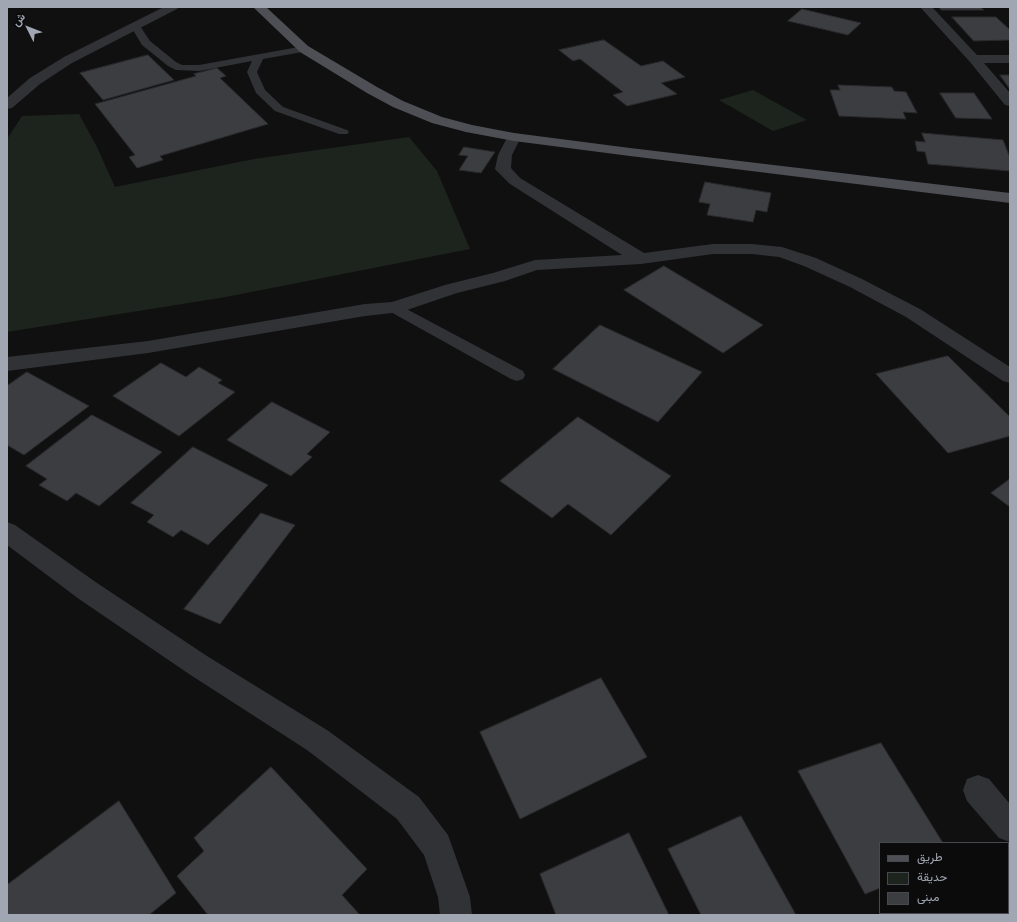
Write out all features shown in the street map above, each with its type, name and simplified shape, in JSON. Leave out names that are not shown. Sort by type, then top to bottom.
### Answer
[{"type":"main road","points":[[259,7],[304,48],[372,90],[398,104],[438,120],[471,129],[514,137],[1010,198]]},
{"type":"street","points":[[7,105],[35,81],[68,60],[173,7]]},
{"type":"street","points":[[926,7],[974,59],[1010,102]]},
{"type":"street","points":[[974,59],[1010,59]]},
{"type":"street","points":[[514,137],[505,154],[503,169],[515,181],[641,259]]},
{"type":"street","points":[[7,364],[148,347],[365,310],[394,308],[451,289],[499,277],[534,265],[641,259],[713,249],[752,249],[782,252],[810,262],[856,283],[913,313],[1010,376]]},
{"type":"street","points":[[7,532],[88,591],[198,665],[317,740],[408,808],[437,846],[454,897],[456,915]]},
{"type":"street","points":[[978,790],[1010,827]]},
{"type":"lane","points":[[135,25],[146,43],[172,64],[180,68],[199,68],[259,58],[304,48]]},
{"type":"lane","points":[[259,58],[252,72],[260,91],[279,109],[343,132]]},
{"type":"lane","points":[[394,308],[517,375]]},
{"type":"green space","points":[[753,90],[807,120],[773,131],[719,100]]},
{"type":"green space","points":[[79,114],[97,147],[115,187],[254,159],[409,137],[437,171],[470,249],[226,297],[7,332],[7,139],[22,116]]},
{"type":"building","points":[[939,7],[980,7],[984,10],[941,10]]},
{"type":"building","points":[[802,9],[861,23],[848,35],[788,21]]},
{"type":"building","points":[[952,17],[996,17],[1010,30],[1010,40],[974,41]]},
{"type":"building","points":[[604,40],[641,66],[663,61],[685,77],[661,83],[677,94],[627,106],[613,95],[623,92],[580,59],[573,61],[559,50]]},
{"type":"building","points":[[148,55],[174,80],[103,100],[80,73]]},
{"type":"building","points":[[217,68],[226,76],[220,78],[268,124],[160,156],[163,160],[137,168],[129,157],[135,155],[95,104],[196,76],[194,74]]},
{"type":"building","points":[[1000,75],[1010,75],[1010,89]]},
{"type":"building","points":[[838,85],[892,87],[894,91],[906,92],[917,113],[903,112],[906,119],[839,116],[830,90],[840,90]]},
{"type":"building","points":[[940,93],[974,93],[992,119],[956,118]]},
{"type":"building","points":[[922,133],[1003,140],[1010,158],[1010,171],[928,164],[925,152],[917,151],[915,141],[925,142]]},
{"type":"building","points":[[464,147],[495,152],[481,173],[459,170],[468,156],[459,155]]},
{"type":"building","points":[[705,182],[771,193],[767,212],[756,210],[753,222],[707,215],[710,204],[699,202]]},
{"type":"building","points":[[664,266],[763,325],[723,353],[624,290]]},
{"type":"building","points":[[600,325],[702,372],[658,422],[553,369]]},
{"type":"building","points":[[948,356],[1010,417],[1010,436],[948,453],[876,374]]},
{"type":"building","points":[[161,363],[186,377],[199,367],[222,380],[218,383],[235,392],[179,436],[113,396]]},
{"type":"building","points":[[27,372],[89,406],[24,455],[7,445],[7,386]]},
{"type":"building","points":[[272,402],[330,432],[307,454],[312,457],[291,476],[227,440]]},
{"type":"building","points":[[92,415],[162,452],[99,506],[76,493],[67,501],[39,485],[47,479],[26,466]]},
{"type":"building","points":[[578,417],[671,476],[611,535],[568,504],[552,518],[500,481]]},
{"type":"building","points":[[193,447],[268,485],[208,545],[181,530],[173,537],[147,522],[154,515],[131,503]]},
{"type":"building","points":[[1010,479],[1010,507],[991,493]]},
{"type":"building","points":[[261,513],[295,525],[220,624],[184,609]]},
{"type":"building","points":[[601,678],[647,757],[520,819],[480,732]]},
{"type":"building","points":[[881,743],[942,842],[879,842],[879,888],[865,894],[798,771]]},
{"type":"building","points":[[271,767],[367,869],[342,895],[360,915],[208,915],[177,876],[204,851],[194,838]]},
{"type":"building","points":[[119,801],[176,893],[149,915],[7,915],[7,885]]},
{"type":"building","points":[[741,816],[796,915],[701,915],[668,849]]},
{"type":"building","points":[[629,833],[669,915],[556,915],[540,874]]}]
